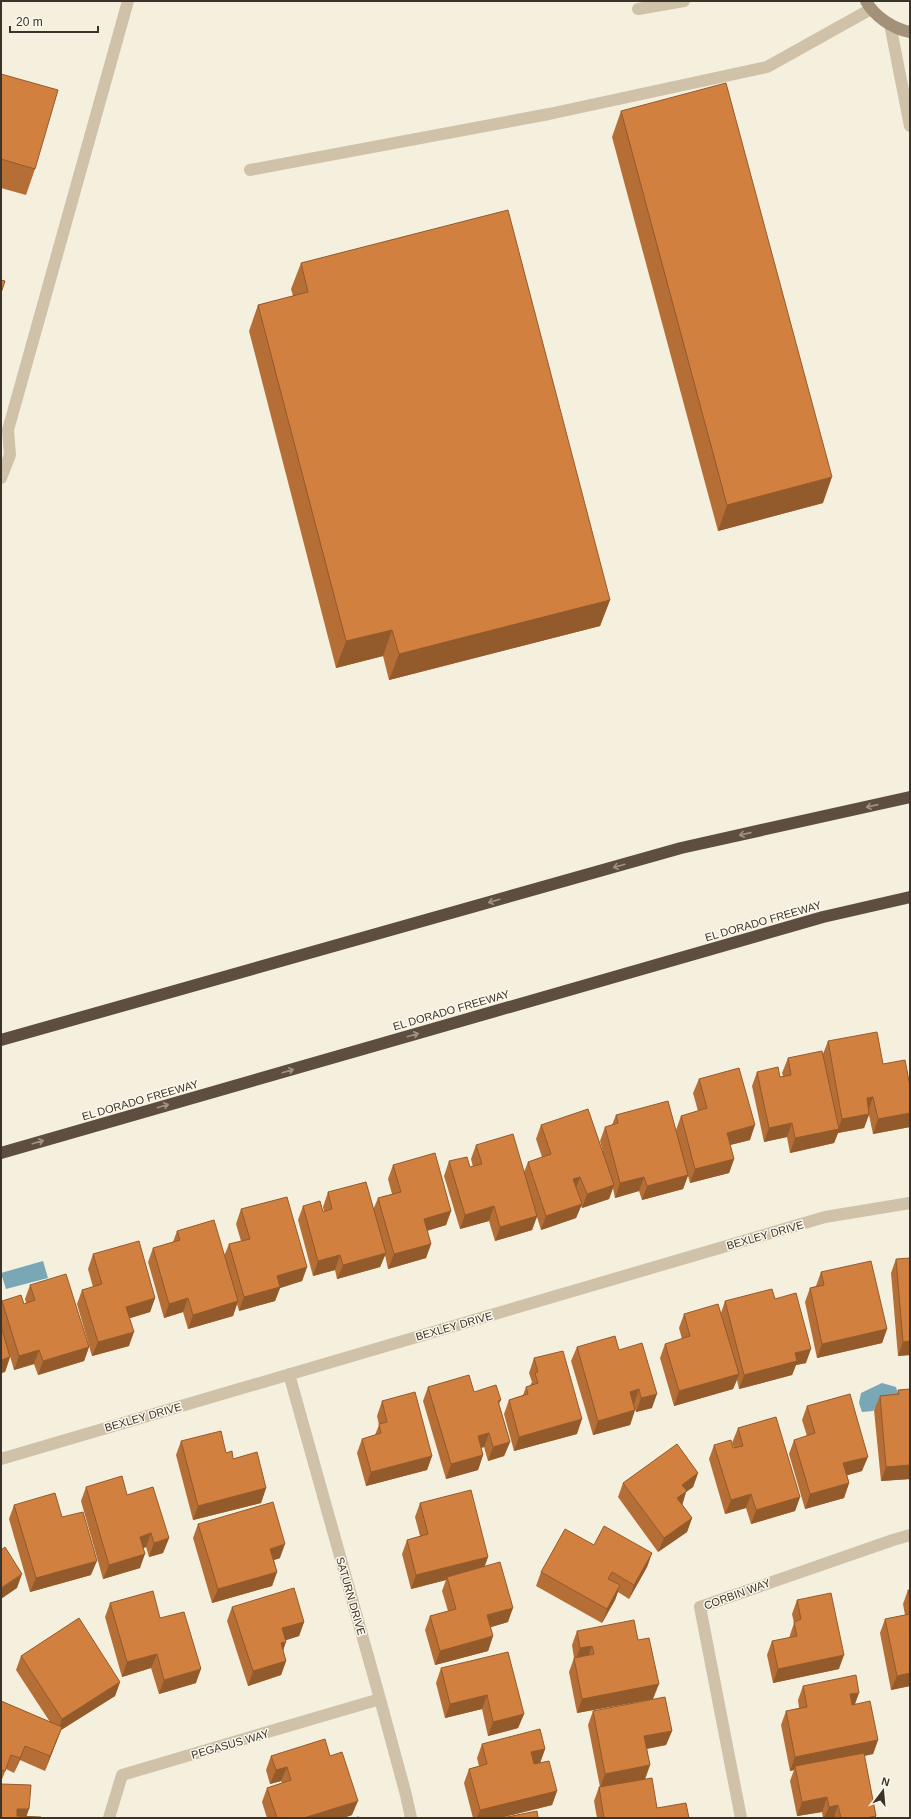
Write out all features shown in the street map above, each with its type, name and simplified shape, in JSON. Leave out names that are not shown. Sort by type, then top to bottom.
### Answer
[{"type":"highway","points":[[1,1040],[681,848],[910,797]]},
{"type":"highway","name":"EL DORADO FREEWAY","points":[[1,1153],[823,917],[910,897]]},
{"type":"street","points":[[1,478],[10,455],[5,428],[128,1]]},
{"type":"street","points":[[638,9],[684,1]]},
{"type":"street","points":[[250,170],[549,114],[767,67],[868,5],[890,24],[910,32]]},
{"type":"street","points":[[890,24],[910,126]]},
{"type":"street","name":"BEXLEY DRIVE","points":[[1,1459],[825,1217],[910,1203]]},
{"type":"street","name":"SATURN DRIVE","points":[[289,1374],[380,1699],[411,1818]]},
{"type":"street","name":"CORBIN WAY","points":[[741,1818],[700,1606],[893,1540],[910,1536]]},
{"type":"street","name":"PEGASUS WAY","points":[[109,1818],[122,1775],[380,1699]]},
{"type":"water","points":[[43,1261],[48,1278],[6,1289],[1,1273]]},
{"type":"water","points":[[882,1383],[896,1387],[898,1394],[879,1402],[873,1411],[862,1412],[859,1403],[861,1393]]},
{"type":"building","points":[[1,74],[58,90],[35,169],[1,159]]},
{"type":"building","points":[[726,83],[832,477],[727,505],[621,111]]},
{"type":"building","points":[[508,210],[610,600],[399,654],[392,630],[346,641],[258,305],[308,292],[301,263]]},
{"type":"building","points":[[1,280],[5,281],[1,293]]},
{"type":"building","points":[[877,1032],[883,1064],[905,1060],[910,1086],[910,1113],[878,1119],[873,1097],[867,1098],[869,1114],[842,1119],[828,1041]]},
{"type":"building","points":[[822,1051],[839,1129],[795,1138],[792,1123],[769,1128],[757,1072],[778,1067],[780,1077],[791,1075],[788,1058]]},
{"type":"building","points":[[739,1068],[755,1125],[727,1133],[734,1159],[695,1169],[681,1116],[707,1108],[699,1079]]},
{"type":"building","points":[[668,1101],[688,1175],[647,1186],[644,1177],[620,1183],[605,1127],[618,1123],[616,1115]]},
{"type":"building","points":[[588,1109],[614,1185],[587,1194],[580,1177],[573,1179],[582,1204],[546,1216],[528,1162],[551,1154],[541,1125]]},
{"type":"building","points":[[513,1134],[537,1216],[500,1227],[494,1206],[465,1215],[449,1161],[467,1157],[470,1167],[482,1164],[476,1145]]},
{"type":"building","points":[[435,1153],[451,1211],[424,1219],[431,1244],[394,1254],[378,1198],[401,1192],[393,1165]]},
{"type":"building","points":[[366,1182],[386,1253],[343,1265],[340,1255],[318,1261],[303,1206],[320,1201],[323,1212],[332,1209],[328,1192]]},
{"type":"building","points":[[287,1197],[307,1267],[277,1276],[280,1287],[244,1297],[229,1244],[250,1239],[241,1209]]},
{"type":"building","points":[[214,1220],[238,1301],[193,1315],[188,1298],[169,1304],[153,1248],[180,1240],[177,1231]]},
{"type":"building","points":[[139,1241],[155,1298],[126,1307],[134,1332],[98,1342],[82,1290],[102,1284],[93,1254]]},
{"type":"building","points":[[910,1258],[910,1341],[903,1342],[896,1259]]},
{"type":"building","points":[[871,1261],[887,1329],[822,1344],[810,1288],[824,1285],[821,1272]]},
{"type":"building","points":[[66,1274],[89,1347],[43,1361],[39,1350],[19,1356],[2,1301],[21,1295],[24,1304],[35,1300],[30,1285]]},
{"type":"building","points":[[772,1289],[775,1299],[796,1293],[811,1349],[795,1353],[797,1361],[744,1375],[725,1301]]},
{"type":"building","points":[[718,1304],[739,1374],[679,1391],[665,1344],[690,1336],[684,1314]]},
{"type":"building","points":[[1,1326],[10,1357],[1,1360]]},
{"type":"building","points":[[615,1336],[619,1350],[642,1343],[657,1394],[641,1398],[639,1389],[630,1392],[635,1410],[598,1421],[577,1347]]},
{"type":"building","points":[[563,1351],[582,1419],[519,1437],[509,1400],[528,1394],[526,1387],[538,1383],[535,1373],[538,1372],[534,1358]]},
{"type":"building","points":[[469,1375],[474,1392],[496,1385],[501,1400],[498,1401],[510,1442],[493,1447],[489,1433],[478,1436],[483,1455],[451,1464],[428,1387]]},
{"type":"building","points":[[910,1389],[910,1465],[886,1467],[880,1396],[899,1394],[898,1390]]},
{"type":"building","points":[[415,1392],[432,1456],[371,1472],[362,1439],[381,1433],[379,1424],[387,1422],[382,1401]]},
{"type":"building","points":[[850,1394],[868,1457],[843,1463],[849,1483],[810,1494],[794,1440],[815,1433],[807,1406]]},
{"type":"building","points":[[776,1417],[800,1497],[756,1510],[751,1494],[731,1500],[714,1445],[731,1440],[733,1448],[743,1446],[738,1428]]},
{"type":"building","points":[[221,1431],[226,1453],[232,1451],[233,1459],[257,1452],[266,1488],[198,1506],[181,1441]]},
{"type":"building","points":[[677,1444],[698,1473],[682,1485],[687,1491],[677,1498],[692,1518],[664,1538],[623,1483]]},
{"type":"building","points":[[122,1476],[127,1495],[153,1487],[169,1538],[154,1543],[151,1533],[140,1537],[145,1554],[109,1565],[86,1487]]},
{"type":"building","points":[[471,1490],[488,1557],[416,1575],[407,1540],[428,1534],[420,1503]]},
{"type":"building","points":[[55,1493],[62,1517],[83,1512],[97,1561],[36,1578],[14,1505]]},
{"type":"building","points":[[273,1502],[285,1544],[270,1549],[277,1572],[218,1589],[198,1524]]},
{"type":"building","points":[[604,1526],[652,1553],[634,1585],[612,1572],[608,1579],[620,1585],[607,1609],[541,1572],[565,1529],[594,1545]]},
{"type":"building","points":[[5,1547],[22,1574],[1,1588],[1,1550]]},
{"type":"building","points":[[500,1562],[513,1608],[487,1615],[493,1636],[440,1651],[430,1616],[456,1609],[447,1577]]},
{"type":"building","points":[[294,1588],[304,1622],[282,1628],[286,1642],[281,1643],[286,1661],[253,1671],[232,1607]]},
{"type":"building","points":[[153,1591],[160,1618],[184,1612],[201,1669],[164,1680],[157,1654],[127,1662],[110,1603]]},
{"type":"building","points":[[831,1593],[844,1655],[778,1669],[772,1641],[797,1636],[794,1622],[801,1619],[797,1600]]},
{"type":"building","points":[[910,1614],[910,1673],[897,1676],[885,1619]]},
{"type":"building","points":[[79,1618],[120,1682],[62,1719],[21,1656]]},
{"type":"building","points":[[634,1620],[638,1640],[649,1638],[659,1684],[582,1699],[574,1658],[594,1654],[592,1646],[580,1648],[577,1631]]},
{"type":"building","points":[[508,1652],[524,1714],[493,1722],[487,1695],[450,1704],[441,1668]]},
{"type":"building","points":[[856,1675],[859,1693],[850,1694],[852,1705],[870,1701],[878,1740],[795,1757],[786,1711],[807,1707],[803,1686]]},
{"type":"building","points":[[665,1697],[672,1731],[644,1736],[650,1765],[605,1774],[593,1711]]},
{"type":"building","points":[[1,1701],[62,1727],[50,1756],[25,1746],[20,1758],[11,1755],[5,1771],[1,1770]]},
{"type":"building","points":[[540,1729],[545,1749],[531,1752],[534,1764],[549,1761],[557,1791],[480,1810],[469,1769],[487,1764],[482,1744]]},
{"type":"building","points":[[325,1739],[330,1756],[342,1752],[358,1801],[304,1818],[277,1818],[267,1788],[291,1780],[287,1767],[276,1770],[271,1756]]},
{"type":"building","points":[[864,1753],[876,1816],[866,1818],[841,1818],[838,1805],[829,1807],[827,1797],[802,1802],[795,1766]]},
{"type":"building","points":[[652,1778],[657,1808],[686,1803],[689,1818],[604,1818],[599,1787]]},
{"type":"building","points":[[1,1784],[31,1785],[29,1809],[17,1809],[17,1816],[41,1818],[1,1818]]},
{"type":"building","points":[[537,1811],[538,1818],[502,1818]]}]
